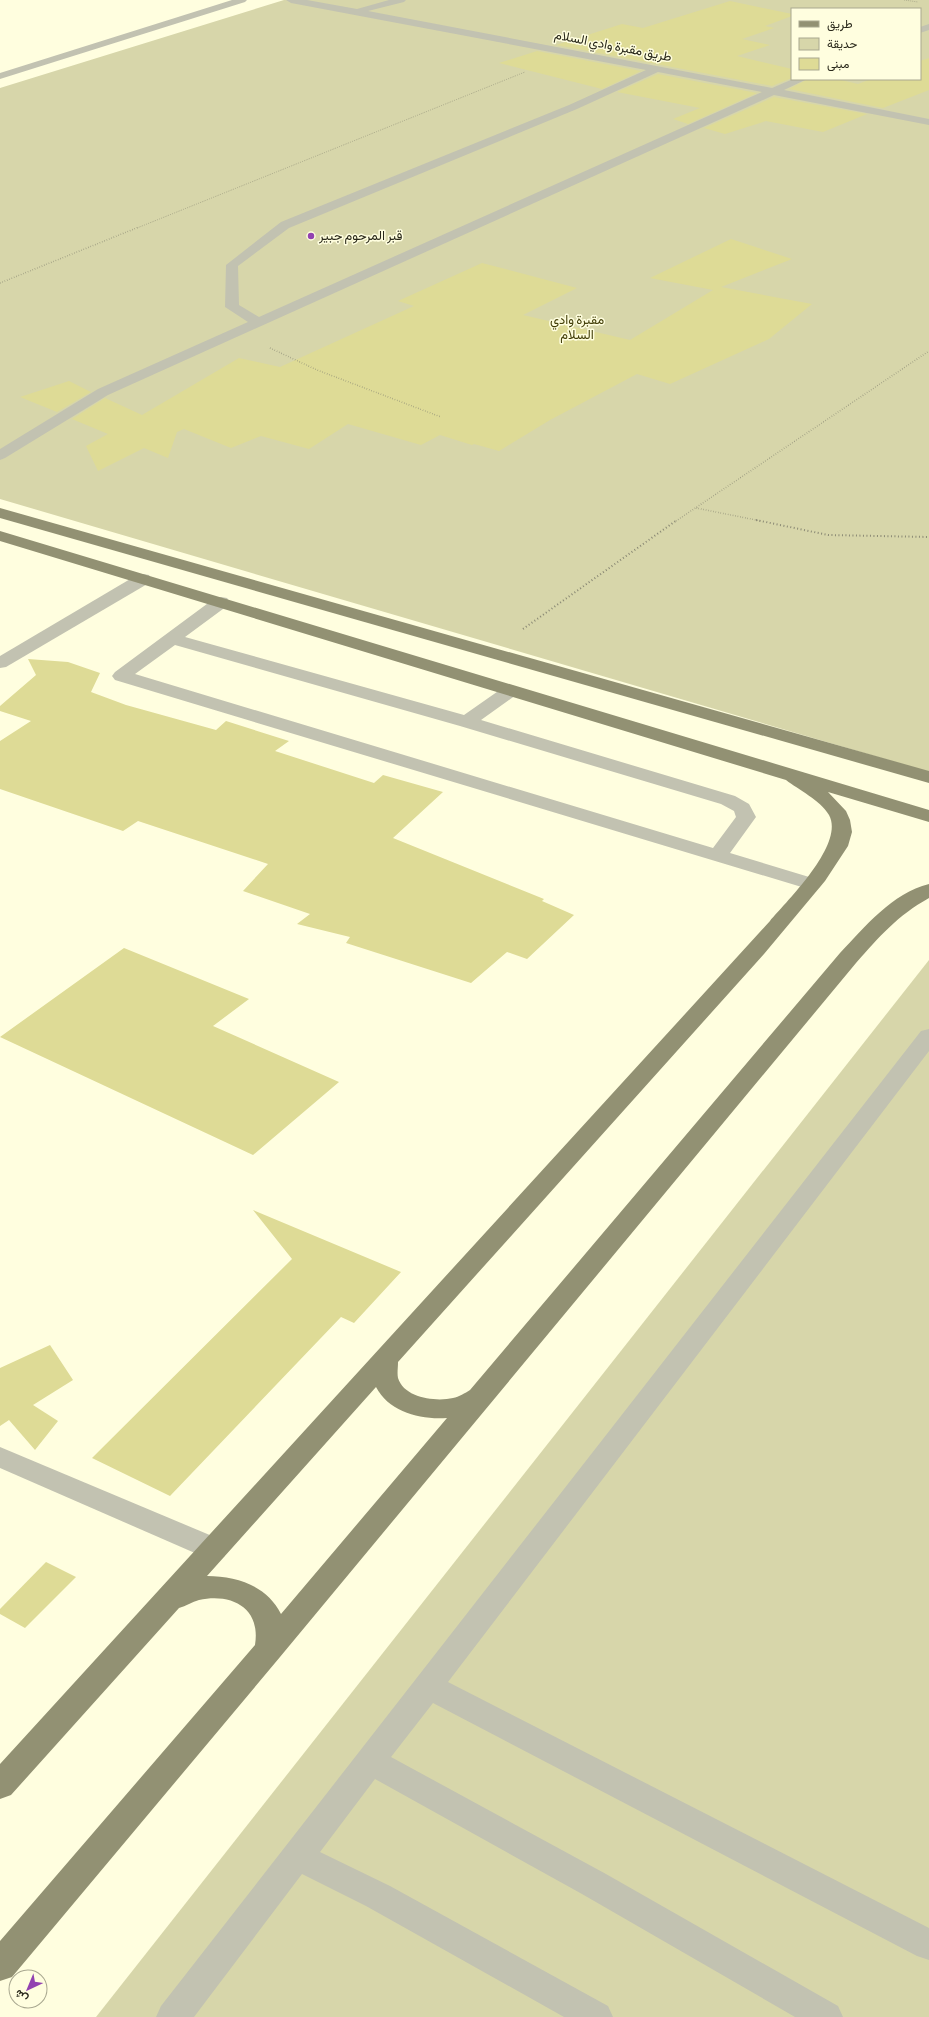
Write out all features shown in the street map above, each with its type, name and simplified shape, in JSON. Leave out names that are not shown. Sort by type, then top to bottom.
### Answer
[{"type":"main road","points":[[0,513],[929,777]]},
{"type":"main road","points":[[0,536],[510,691],[929,816]]},
{"type":"main road","points":[[0,1786],[756,950],[812,884],[832,855],[842,834],[839,815],[823,798],[793,776]]},
{"type":"main road","points":[[0,1966],[481,1397],[848,958],[883,920],[904,904],[929,890]]},
{"type":"main road","points":[[385,1360],[384,1378],[393,1393],[410,1404],[432,1409],[456,1408],[481,1397]]},
{"type":"main road","points":[[166,1601],[198,1588],[223,1588],[246,1595],[263,1608],[271,1627],[269,1649]]},
{"type":"street","points":[[76,41],[209,0]]},
{"type":"street","points":[[0,76],[242,0]]},
{"type":"street","name":"طريق مقبرة وادي السلام","points":[[291,0],[658,68],[929,122]]},
{"type":"street","points":[[354,12],[401,0]]},
{"type":"street","points":[[258,322],[232,306],[232,265],[285,225],[573,107],[658,68]]},
{"type":"street","points":[[0,455],[103,392],[800,80]]},
{"type":"street","points":[[0,663],[143,579]]},
{"type":"street","points":[[221,602],[121,676],[812,884]]},
{"type":"street","points":[[171,638],[467,722],[728,800],[742,808],[746,818],[718,855]]},
{"type":"street","points":[[467,722],[510,691]]},
{"type":"street","points":[[172,2017],[929,1036]]},
{"type":"street","points":[[0,1457],[214,1549]]},
{"type":"street","points":[[428,1686],[929,1945]]},
{"type":"street","points":[[370,1761],[594,1884],[826,2017]]},
{"type":"street","points":[[297,1856],[378,1896],[596,2017]]},
{"type":"path","points":[[0,283],[573,52]]},
{"type":"path","points":[[237,332],[317,370],[442,417]]},
{"type":"path","points":[[523,628],[695,508],[929,351]]},
{"type":"path","points":[[695,508],[828,535],[929,537]]},
{"type":"green space","name":"مقبرة وادي السلام","points":[[284,0],[929,0],[929,772],[0,499],[0,88]]},
{"type":"green space","points":[[929,960],[929,2017],[96,2017]]},
{"type":"building","points":[[730,1],[791,14],[791,16],[765,26],[774,28],[742,39],[770,45],[737,56],[791,69],[791,78],[772,86],[556,45],[622,24],[643,28]]},
{"type":"building","points":[[537,51],[641,71],[602,89],[499,63]]},
{"type":"building","points":[[929,58],[929,90],[883,108],[789,89],[806,80],[841,80],[858,84],[868,80],[921,80],[921,61]]},
{"type":"building","points":[[658,74],[757,93],[688,124],[673,119],[700,108],[617,92]]},
{"type":"building","points":[[774,97],[867,114],[823,132],[766,121],[725,134],[704,128]]},
{"type":"building","points":[[731,239],[792,259],[721,287],[812,304],[769,339],[670,384],[637,374],[550,420],[499,451],[474,444],[472,445],[440,435],[421,445],[348,424],[309,449],[261,436],[231,448],[184,429],[177,432],[168,458],[144,448],[98,471],[86,446],[108,434],[72,419],[105,398],[142,415],[239,358],[280,367],[414,306],[398,301],[482,263],[577,288],[523,315],[630,340],[713,290],[650,278]]},
{"type":"building","points":[[69,381],[91,392],[57,412],[20,397]]},
{"type":"building","points":[[28,659],[68,662],[100,673],[91,692],[126,705],[216,730],[226,721],[289,741],[275,751],[374,783],[383,775],[443,792],[393,838],[544,899],[542,901],[574,915],[527,959],[507,952],[471,983],[346,943],[350,937],[297,924],[310,914],[243,891],[268,864],[138,821],[123,831],[0,789],[0,741],[31,721],[0,711],[0,706],[36,675]]},
{"type":"building","points":[[124,948],[249,999],[213,1026],[339,1082],[253,1155],[0,1037]]},
{"type":"building","points":[[253,1210],[401,1272],[354,1323],[341,1317],[170,1496],[92,1458],[292,1259]]},
{"type":"building","points":[[50,1345],[73,1380],[33,1405],[58,1421],[35,1450],[9,1420],[0,1426],[0,1368]]},
{"type":"building","points":[[46,1562],[76,1577],[25,1628],[0,1614],[0,1609]]},
{"type":"place","name":"قبر المرحوم جبير","points":[[311,236]]}]
